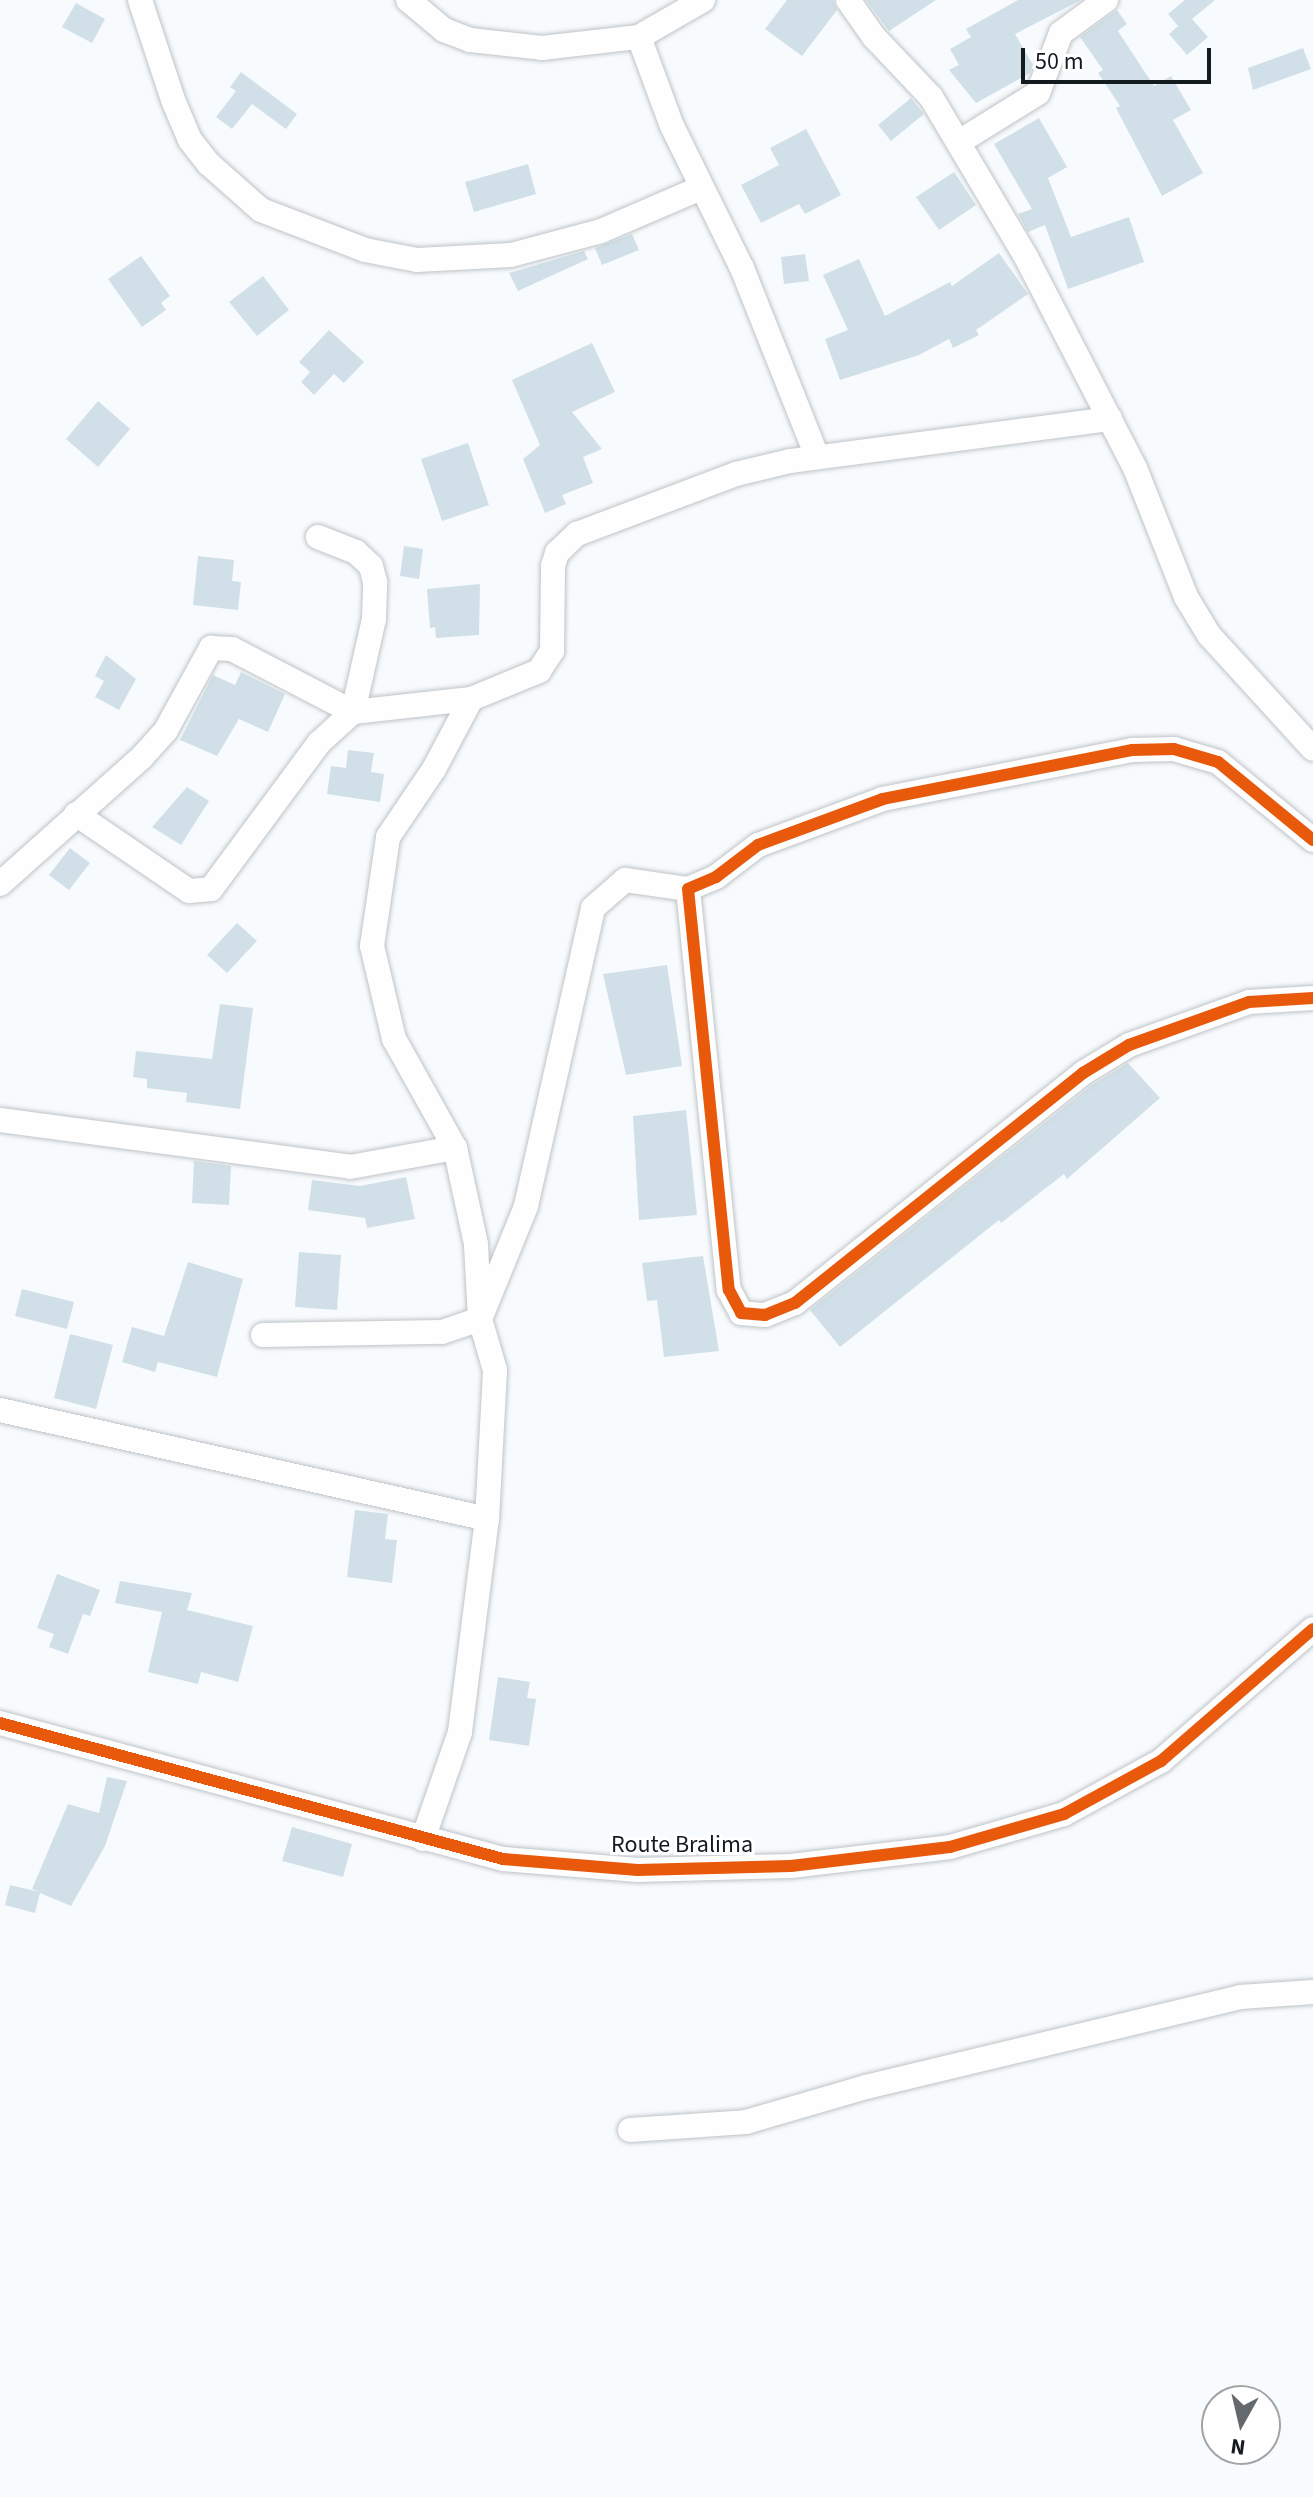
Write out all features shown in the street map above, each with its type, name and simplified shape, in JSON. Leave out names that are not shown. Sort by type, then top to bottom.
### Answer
[{"type":"street","points":[[140,0],[173,100],[190,140],[209,164],[261,210],[350,246],[417,260],[511,255],[601,231],[701,188]]},
{"type":"street","points":[[408,0],[444,30],[501,46],[581,46],[639,37],[703,0]]},
{"type":"street","points":[[848,0],[874,37],[931,97],[959,142],[1135,468],[1186,597],[1209,635],[1313,749]]},
{"type":"street","points":[[959,142],[1038,93],[1049,76],[1061,33],[1106,0]]},
{"type":"street","points":[[639,37],[701,188],[742,268],[817,456]]},
{"type":"street","points":[[0,884],[166,730],[199,664],[220,645],[353,712],[471,699],[521,681],[546,661],[552,651],[553,566],[557,553],[577,534],[736,474],[817,456],[1110,419]]},
{"type":"street","points":[[76,814],[189,891],[211,889],[319,743],[353,712],[374,619],[375,582],[371,566],[356,552],[318,537]]},
{"type":"street","points":[[423,1839],[460,1732],[487,1519],[495,1370],[480,1319],[472,1218],[455,1148],[394,1039],[372,946],[388,837],[434,769],[471,699]]},
{"type":"street","points":[[263,1335],[442,1332],[480,1319],[526,1206],[593,908],[625,880],[688,889],[716,877],[758,845],[883,799],[1132,750],[1174,749],[1218,762],[1313,840]]},
{"type":"street","points":[[688,889],[729,1290],[741,1313],[765,1315],[795,1303],[1083,1073],[1129,1045],[1249,1002],[1313,998]]},
{"type":"street","points":[[0,1120],[350,1167],[455,1148]]},
{"type":"street","points":[[0,1410],[487,1519]]},
{"type":"street","name":"Route Bralima","points":[[0,1723],[503,1859],[638,1870],[791,1866],[950,1847],[1064,1814],[1161,1761],[1313,1629]]},
{"type":"street","points":[[630,2130],[746,2122],[881,2083],[1240,1997],[1313,1992]]},
{"type":"building","points":[[787,0],[833,0],[837,10],[802,56],[765,29]]},
{"type":"building","points":[[866,0],[936,0],[889,31]]},
{"type":"building","points":[[1018,0],[1081,0],[1015,34],[1033,65],[1030,73],[976,103],[949,70],[959,65],[950,49],[971,37],[966,29]]},
{"type":"building","points":[[1185,0],[1215,0],[1192,19],[1208,37],[1187,55],[1169,34],[1178,26],[1168,14]]},
{"type":"building","points":[[76,3],[105,19],[92,43],[62,27]]},
{"type":"building","points":[[1117,10],[1127,24],[1118,31],[1154,86],[1171,76],[1191,110],[1173,120],[1203,173],[1162,196],[1116,108],[1120,106],[1098,73],[1103,70],[1080,37]]},
{"type":"building","points":[[1303,48],[1311,69],[1253,90],[1248,68]]},
{"type":"building","points":[[241,72],[297,114],[286,129],[252,104],[232,129],[216,117],[236,91],[230,87]]},
{"type":"building","points":[[911,98],[924,114],[891,141],[878,125]]},
{"type":"building","points":[[1039,118],[1067,167],[1048,178],[1071,237],[1129,217],[1144,262],[1068,289],[1045,225],[1028,232],[1018,214],[1032,209],[994,144]]},
{"type":"building","points":[[806,129],[841,195],[805,214],[799,204],[761,223],[741,185],[779,165],[770,148]]},
{"type":"building","points":[[528,164],[536,194],[474,212],[465,182]]},
{"type":"building","points":[[954,172],[976,205],[939,230],[916,197]]},
{"type":"building","points":[[632,234],[639,250],[602,265],[595,248]]},
{"type":"building","points":[[584,251],[588,259],[518,291],[509,273]]},
{"type":"building","points":[[999,253],[1028,294],[976,330],[979,335],[953,348],[949,339],[919,355],[840,380],[825,339],[848,330],[823,275],[859,259],[885,316],[950,282],[952,286]]},
{"type":"building","points":[[805,254],[809,281],[784,284],[781,257]]},
{"type":"building","points":[[141,256],[170,296],[161,303],[166,310],[142,327],[108,279]]},
{"type":"building","points":[[263,276],[289,310],[257,336],[229,302]]},
{"type":"building","points":[[329,330],[364,362],[344,383],[334,374],[314,395],[301,382],[310,372],[299,362]]},
{"type":"building","points":[[592,343],[615,392],[572,412],[602,449],[583,457],[593,483],[562,495],[566,504],[545,513],[523,459],[540,445],[512,380]]},
{"type":"building","points":[[98,401],[130,429],[98,467],[66,439]]},
{"type":"building","points":[[468,443],[489,505],[442,521],[421,459]]},
{"type":"building","points":[[404,546],[423,549],[419,579],[400,576]]},
{"type":"building","points":[[198,556],[234,560],[232,581],[241,582],[238,610],[193,605]]},
{"type":"building","points":[[480,584],[479,635],[436,638],[435,627],[430,628],[427,589]]},
{"type":"building","points":[[106,655],[136,679],[119,710],[95,697],[104,681],[95,676]]},
{"type":"building","points":[[241,672],[285,694],[268,732],[239,719],[217,756],[180,740],[213,675],[235,685]]},
{"type":"building","points":[[348,750],[374,753],[371,772],[384,774],[380,802],[327,794],[331,766],[346,768]]},
{"type":"building","points":[[187,787],[209,801],[181,845],[152,827]]},
{"type":"building","points":[[70,848],[90,863],[69,890],[49,875]]},
{"type":"building","points":[[237,923],[257,941],[227,973],[207,955]]},
{"type":"building","points":[[667,965],[682,1066],[626,1075],[603,974]]},
{"type":"building","points":[[220,1004],[253,1008],[240,1109],[186,1102],[187,1093],[147,1088],[147,1079],[133,1077],[136,1051],[212,1059]]},
{"type":"building","points":[[1128,1063],[1160,1098],[1067,1179],[1064,1174],[1001,1223],[999,1220],[840,1347],[810,1310],[1092,1085]]},
{"type":"building","points":[[686,1110],[697,1215],[639,1220],[633,1116]]},
{"type":"building","points":[[194,1161],[231,1166],[229,1205],[192,1203]]},
{"type":"building","points":[[406,1177],[415,1219],[367,1228],[365,1218],[308,1210],[312,1180],[360,1186]]},
{"type":"building","points":[[299,1252],[341,1255],[337,1310],[295,1307]]},
{"type":"building","points":[[703,1256],[719,1351],[664,1357],[657,1300],[647,1301],[642,1263]]},
{"type":"building","points":[[188,1262],[243,1279],[217,1377],[158,1362],[155,1372],[122,1362],[132,1327],[164,1336]]},
{"type":"building","points":[[22,1289],[74,1302],[67,1329],[15,1316]]},
{"type":"building","points":[[70,1334],[113,1345],[96,1409],[54,1398]]},
{"type":"building","points":[[355,1510],[388,1514],[385,1539],[397,1540],[392,1583],[347,1577]]},
{"type":"building","points":[[57,1574],[100,1590],[90,1616],[83,1614],[68,1654],[49,1647],[54,1634],[37,1628]]},
{"type":"building","points":[[120,1581],[192,1593],[187,1610],[253,1626],[238,1682],[201,1672],[198,1684],[148,1672],[162,1612],[115,1603]]},
{"type":"building","points":[[498,1677],[530,1682],[527,1698],[536,1699],[529,1746],[489,1740]]},
{"type":"building","points":[[107,1777],[127,1781],[105,1846],[71,1906],[40,1893],[35,1913],[5,1905],[10,1885],[40,1892],[32,1889],[68,1804],[99,1813]]},
{"type":"building","points":[[292,1827],[352,1844],[343,1877],[282,1861]]},
{"type":"cycle path","points":[[1313,840],[1218,762],[1174,749],[1132,750],[883,799],[758,845],[716,877],[688,889],[729,1290],[741,1313],[765,1315],[795,1303],[1083,1073],[1129,1045],[1249,1002],[1313,998]]},
{"type":"cycle path","points":[[0,1723],[503,1859],[638,1870],[791,1866],[950,1847],[1064,1814],[1161,1761],[1313,1629]]}]
